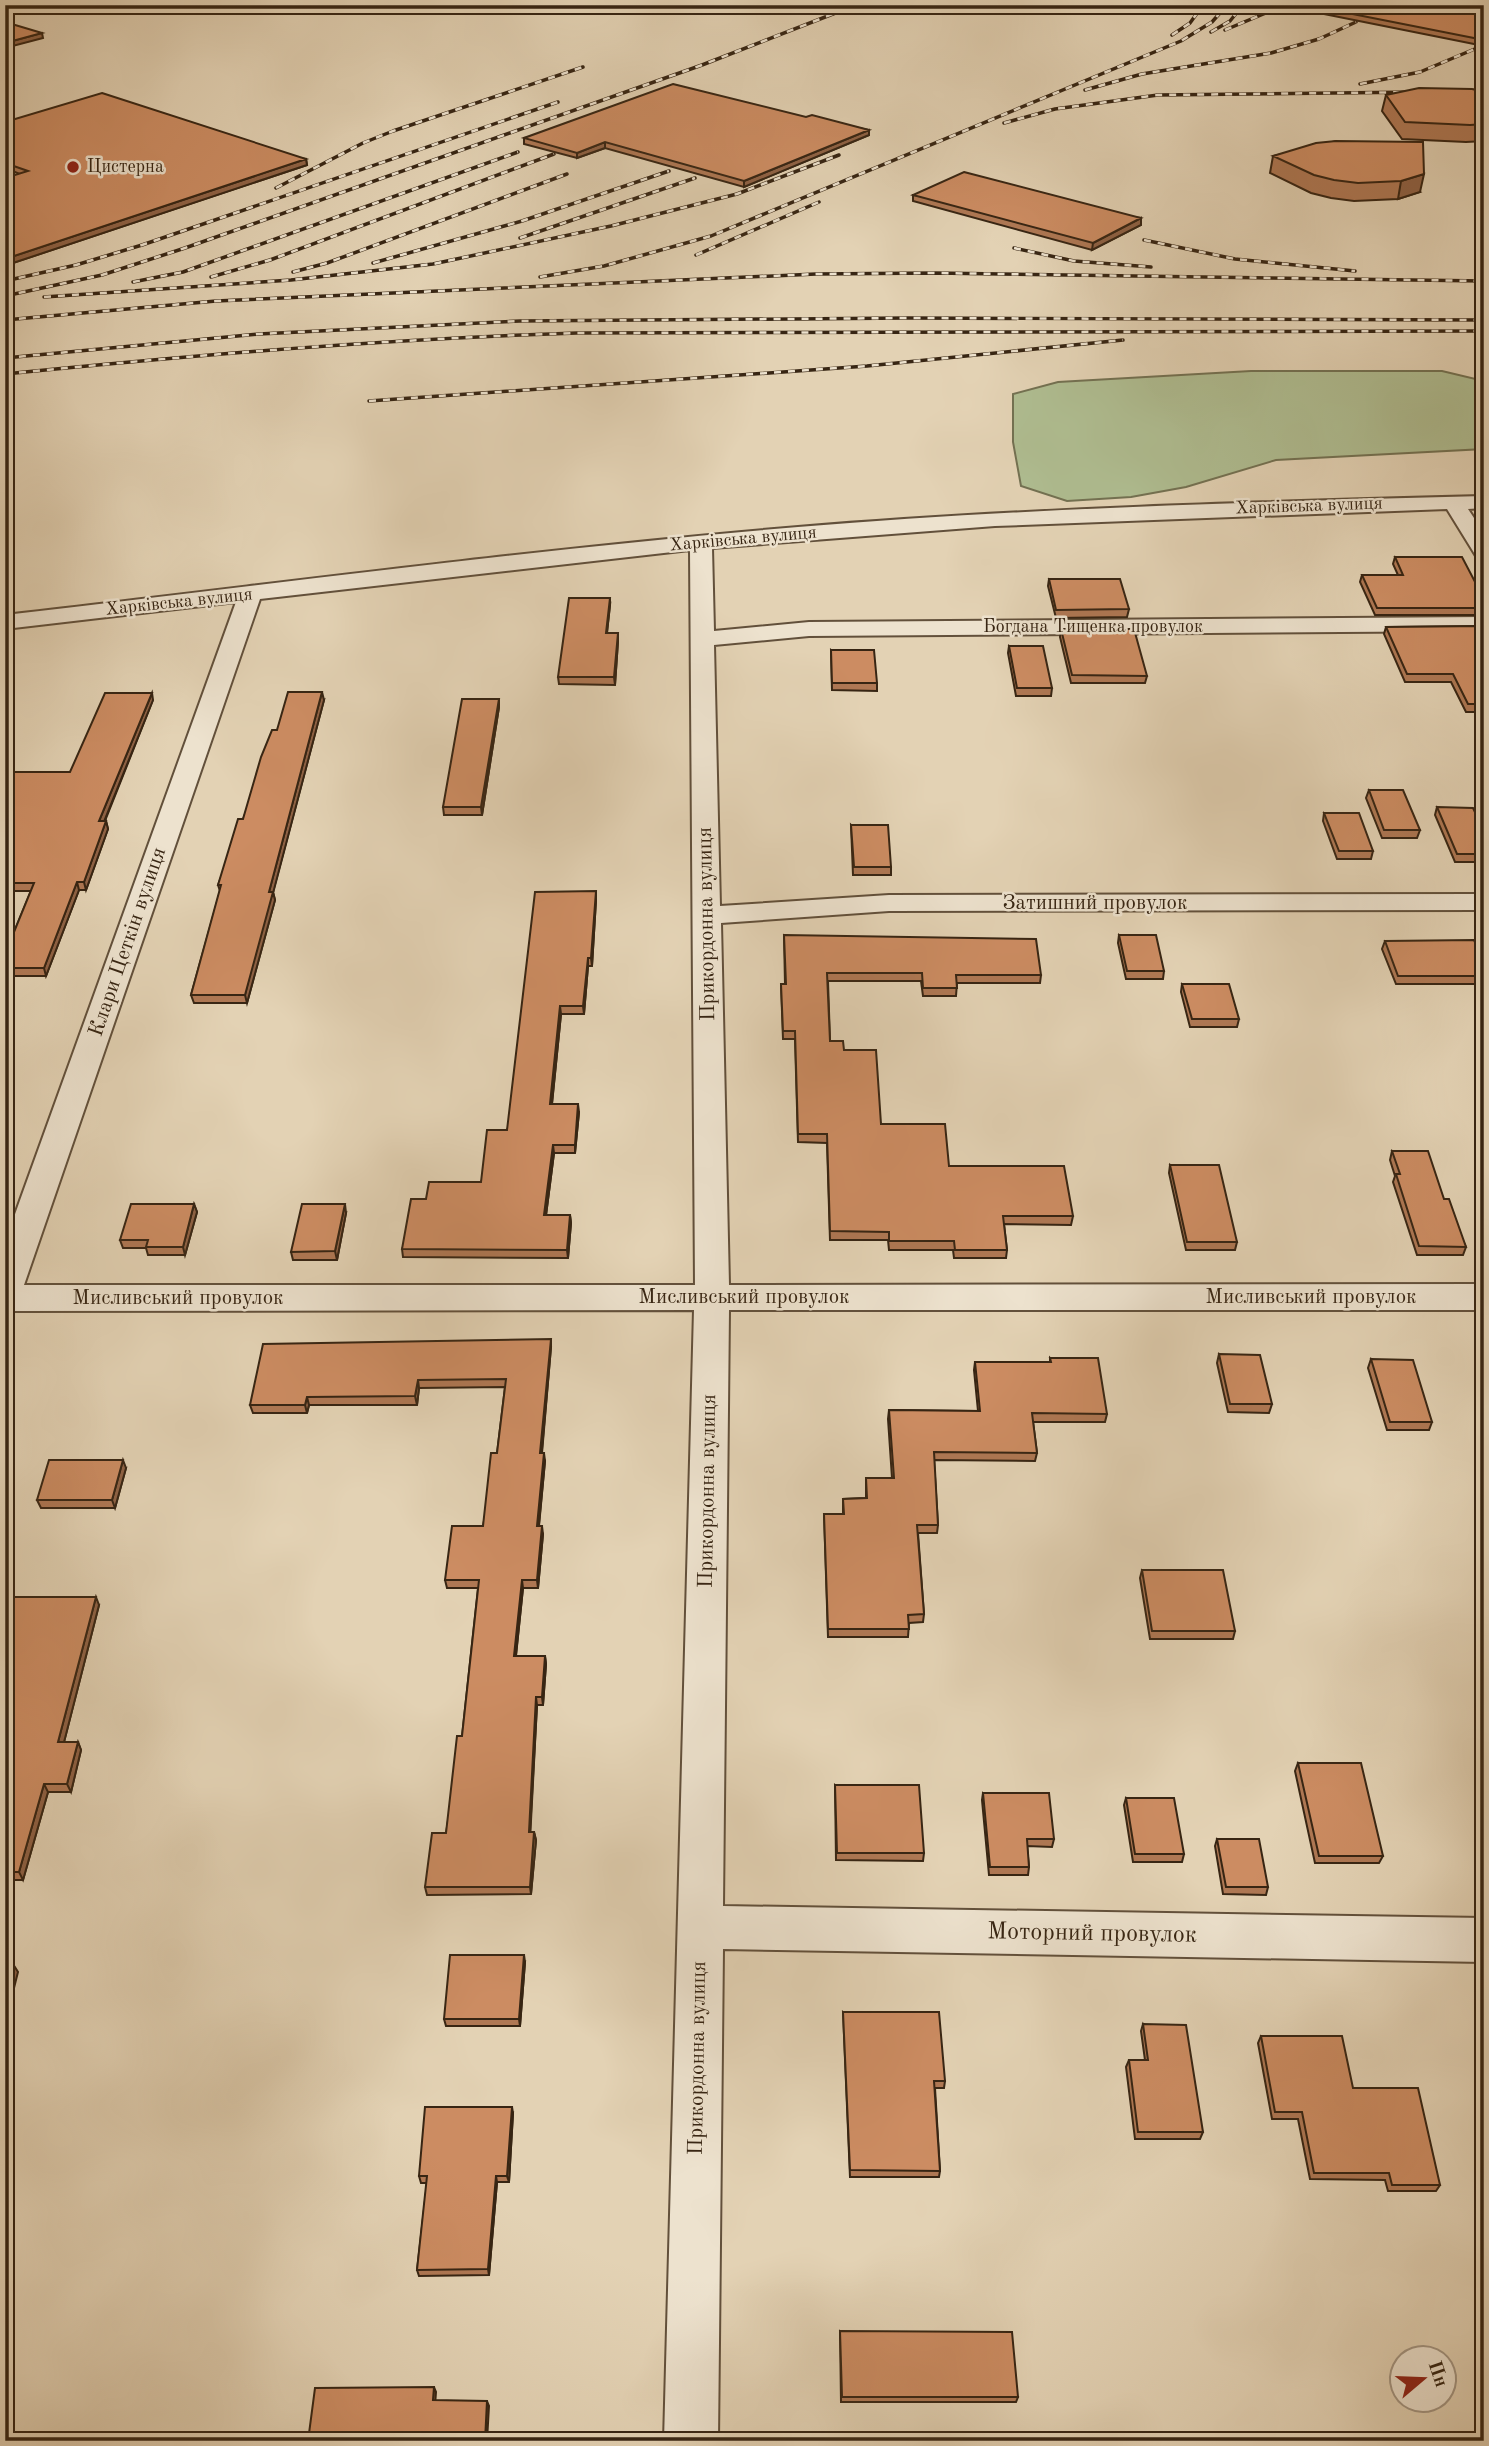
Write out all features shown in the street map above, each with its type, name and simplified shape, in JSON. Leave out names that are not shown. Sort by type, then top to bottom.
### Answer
[{"type":"street","points":[[1453,502],[1484,551]]},
{"type":"street","name":"Харківська вулиця","points":[[5,622],[701,542],[983,521],[1225,509],[1484,502]]},
{"type":"street","name":"Прикордонна вулиця","points":[[691,2441],[712,1297],[701,542]]},
{"type":"street","name":"Клари Цеткін вулиця","points":[[5,1290],[250,595]]},
{"type":"street","name":"Богдана Тищенка провулок","points":[[702,639],[809,629],[1484,624]]},
{"type":"street","name":"Затишний провулок","points":[[707,915],[889,903],[1484,902]]},
{"type":"street","name":"Мисливський провулок","points":[[5,1298],[1484,1297]]},
{"type":"street","name":"Моторний провулок","points":[[701,1927],[1484,1940]]},
{"type":"green space","points":[[1251,371],[1442,371],[1484,381],[1484,449],[1276,460],[1186,487],[1131,497],[1067,501],[1021,486],[1013,442],[1013,394],[1058,382]]},
{"type":"building","points":[[1307,5],[1484,5],[1484,40]]},
{"type":"building","points":[[5,22],[42,33],[5,43]]},
{"type":"building","points":[[673,84],[869,130],[744,181],[605,142],[577,153],[524,138]]},
{"type":"building","points":[[1419,88],[1472,89],[1484,92],[1484,124],[1405,122],[1386,95]]},
{"type":"building","points":[[102,93],[306,159],[5,257],[5,178],[28,171],[5,163],[5,122]]},
{"type":"building","points":[[1423,142],[1424,174],[1401,181],[1358,183],[1314,175],[1273,156],[1316,143]]},
{"type":"building","points":[[964,172],[1141,218],[1093,243],[913,195]]},
{"type":"building","points":[[1395,557],[1462,557],[1484,599],[1484,608],[1377,608],[1362,575],[1403,575]]},
{"type":"building","points":[[1049,579],[1120,579],[1129,609],[1056,610]]},
{"type":"building","points":[[569,598],[610,598],[606,633],[618,633],[614,677],[558,677]]},
{"type":"building","points":[[1484,626],[1484,704],[1468,704],[1453,674],[1407,674],[1386,627]]},
{"type":"building","points":[[1061,629],[1134,629],[1147,676],[1072,675]]},
{"type":"building","points":[[1009,646],[1043,646],[1052,688],[1017,688]]},
{"type":"building","points":[[831,650],[874,650],[877,683],[832,683]]},
{"type":"building","points":[[288,692],[322,692],[269,892],[273,892],[245,995],[191,995],[221,885],[218,885],[238,819],[243,819],[261,757],[272,730],[277,730]]},
{"type":"building","points":[[105,693],[152,693],[99,821],[106,821],[84,882],[77,882],[44,968],[5,968],[5,954],[34,883],[5,883],[5,829],[11,818],[5,818],[5,772],[70,772]]},
{"type":"building","points":[[462,699],[499,699],[481,807],[443,807]]},
{"type":"building","points":[[1369,790],[1403,790],[1420,830],[1384,830]]},
{"type":"building","points":[[1437,807],[1473,808],[1484,831],[1484,854],[1457,854]]},
{"type":"building","points":[[1324,813],[1359,813],[1373,851],[1339,851]]},
{"type":"building","points":[[851,825],[888,825],[891,867],[854,867]]},
{"type":"building","points":[[596,891],[591,958],[588,958],[583,1006],[560,1006],[550,1104],[578,1104],[575,1145],[553,1145],[544,1215],[570,1215],[567,1250],[402,1249],[411,1199],[426,1199],[429,1182],[481,1182],[487,1130],[507,1130],[535,892]]},
{"type":"building","points":[[784,935],[1036,939],[1041,975],[956,975],[957,988],[923,988],[922,973],[827,973],[830,1041],[843,1041],[844,1050],[876,1050],[881,1124],[945,1124],[949,1166],[1064,1166],[1073,1216],[1003,1216],[1007,1250],[955,1250],[954,1241],[889,1241],[889,1232],[830,1231],[827,1134],[798,1134],[795,1031],[783,1031],[781,984],[786,984]]},
{"type":"building","points":[[1119,935],[1156,935],[1164,971],[1127,971]]},
{"type":"building","points":[[1474,940],[1484,963],[1484,976],[1398,976],[1385,941]]},
{"type":"building","points":[[1182,984],[1229,984],[1239,1019],[1192,1019]]},
{"type":"building","points":[[1392,1151],[1428,1151],[1444,1199],[1449,1199],[1466,1247],[1419,1246],[1396,1174],[1400,1174]]},
{"type":"building","points":[[1170,1165],[1219,1165],[1237,1242],[1187,1242]]},
{"type":"building","points":[[131,1204],[194,1204],[183,1247],[146,1247],[148,1240],[120,1240]]},
{"type":"building","points":[[302,1204],[345,1204],[335,1251],[291,1252]]},
{"type":"building","points":[[551,1339],[540,1453],[544,1453],[537,1526],[542,1526],[537,1580],[522,1580],[514,1656],[545,1656],[542,1697],[536,1697],[529,1832],[534,1832],[530,1887],[425,1887],[432,1833],[446,1833],[457,1736],[462,1736],[479,1580],[445,1580],[452,1526],[483,1526],[491,1453],[497,1453],[506,1379],[418,1380],[415,1396],[307,1397],[305,1405],[250,1405],[263,1344]]},
{"type":"building","points":[[1219,1354],[1260,1355],[1272,1404],[1230,1404]]},
{"type":"building","points":[[1050,1358],[1098,1358],[1107,1414],[1032,1413],[1037,1453],[934,1452],[938,1525],[917,1525],[924,1614],[908,1615],[909,1629],[828,1629],[824,1514],[844,1514],[843,1499],[867,1498],[866,1478],[894,1478],[889,1410],[980,1411],[975,1362],[1051,1362]]},
{"type":"building","points":[[1371,1359],[1413,1360],[1432,1422],[1390,1422]]},
{"type":"building","points":[[49,1460],[123,1460],[112,1500],[37,1500]]},
{"type":"building","points":[[1142,1570],[1223,1570],[1235,1631],[1152,1631]]},
{"type":"building","points":[[11,1597],[96,1597],[58,1742],[78,1742],[67,1784],[44,1784],[19,1872],[5,1872],[5,1614]]},
{"type":"building","points":[[1298,1763],[1361,1763],[1383,1856],[1319,1856]]},
{"type":"building","points":[[835,1785],[919,1785],[924,1853],[837,1853]]},
{"type":"building","points":[[983,1793],[1049,1793],[1054,1839],[1027,1839],[1029,1867],[990,1867]]},
{"type":"building","points":[[1126,1798],[1174,1798],[1184,1854],[1135,1854]]},
{"type":"building","points":[[1217,1839],[1259,1839],[1268,1887],[1226,1887]]},
{"type":"building","points":[[450,1955],[524,1955],[519,2019],[444,2019]]},
{"type":"building","points":[[13,1964],[5,1997],[5,1965]]},
{"type":"building","points":[[843,2012],[939,2012],[945,2081],[934,2081],[940,2171],[850,2170]]},
{"type":"building","points":[[1143,2024],[1186,2025],[1203,2132],[1138,2132],[1129,2060],[1148,2060]]},
{"type":"building","points":[[1261,2036],[1342,2036],[1353,2088],[1418,2088],[1440,2185],[1392,2185],[1389,2173],[1314,2173],[1302,2112],[1275,2112]]},
{"type":"building","points":[[425,2107],[512,2107],[507,2176],[496,2176],[488,2269],[417,2270],[427,2176],[419,2176]]},
{"type":"building","points":[[840,2331],[1012,2332],[1018,2397],[842,2397]]},
{"type":"building","points":[[434,2387],[433,2400],[487,2401],[485,2441],[308,2441],[315,2388]]},
{"type":"railway","points":[[5,296],[102,275],[185,248],[702,65],[856,5]]},
{"type":"railway","points":[[1172,35],[1190,23],[1203,5]]},
{"type":"railway","points":[[540,277],[604,266],[711,236],[1181,41],[1212,22],[1227,5]]},
{"type":"railway","points":[[1211,32],[1230,21],[1243,5]]},
{"type":"railway","points":[[1225,30],[1280,7]]},
{"type":"railway","points":[[1085,90],[1142,74],[1271,53],[1319,39],[1356,22]]},
{"type":"railway","points":[[1360,84],[1420,72],[1477,48]]},
{"type":"railway","points":[[276,188],[363,143],[393,131],[583,67]]},
{"type":"railway","points":[[1455,91],[1484,90]]},
{"type":"railway","points":[[1004,123],[1055,109],[1158,95],[1420,92]]},
{"type":"railway","points":[[5,281],[76,265],[142,245],[558,102]]},
{"type":"railway","points":[[133,282],[183,272],[518,152]]},
{"type":"railway","points":[[211,277],[270,260],[554,154]]},
{"type":"railway","points":[[44,297],[291,280],[433,264],[611,226],[737,194],[839,155]]},
{"type":"railway","points":[[373,263],[522,221],[669,171]]},
{"type":"railway","points":[[293,272],[327,263],[567,174]]},
{"type":"railway","points":[[520,238],[695,178]]},
{"type":"railway","points":[[696,255],[819,202]]},
{"type":"railway","points":[[1144,240],[1235,259],[1355,271]]},
{"type":"railway","points":[[1014,248],[1074,261],[1151,267]]},
{"type":"railway","points":[[5,320],[216,301],[816,274],[934,273],[1484,281]]},
{"type":"railway","points":[[5,358],[259,334],[520,321],[908,318],[1484,320]]},
{"type":"railway","points":[[5,374],[291,349],[577,333],[1484,331]]},
{"type":"railway","points":[[369,401],[867,366],[1123,340]]},
{"type":"place","name":"Цистерна","points":[[73,167]]}]
